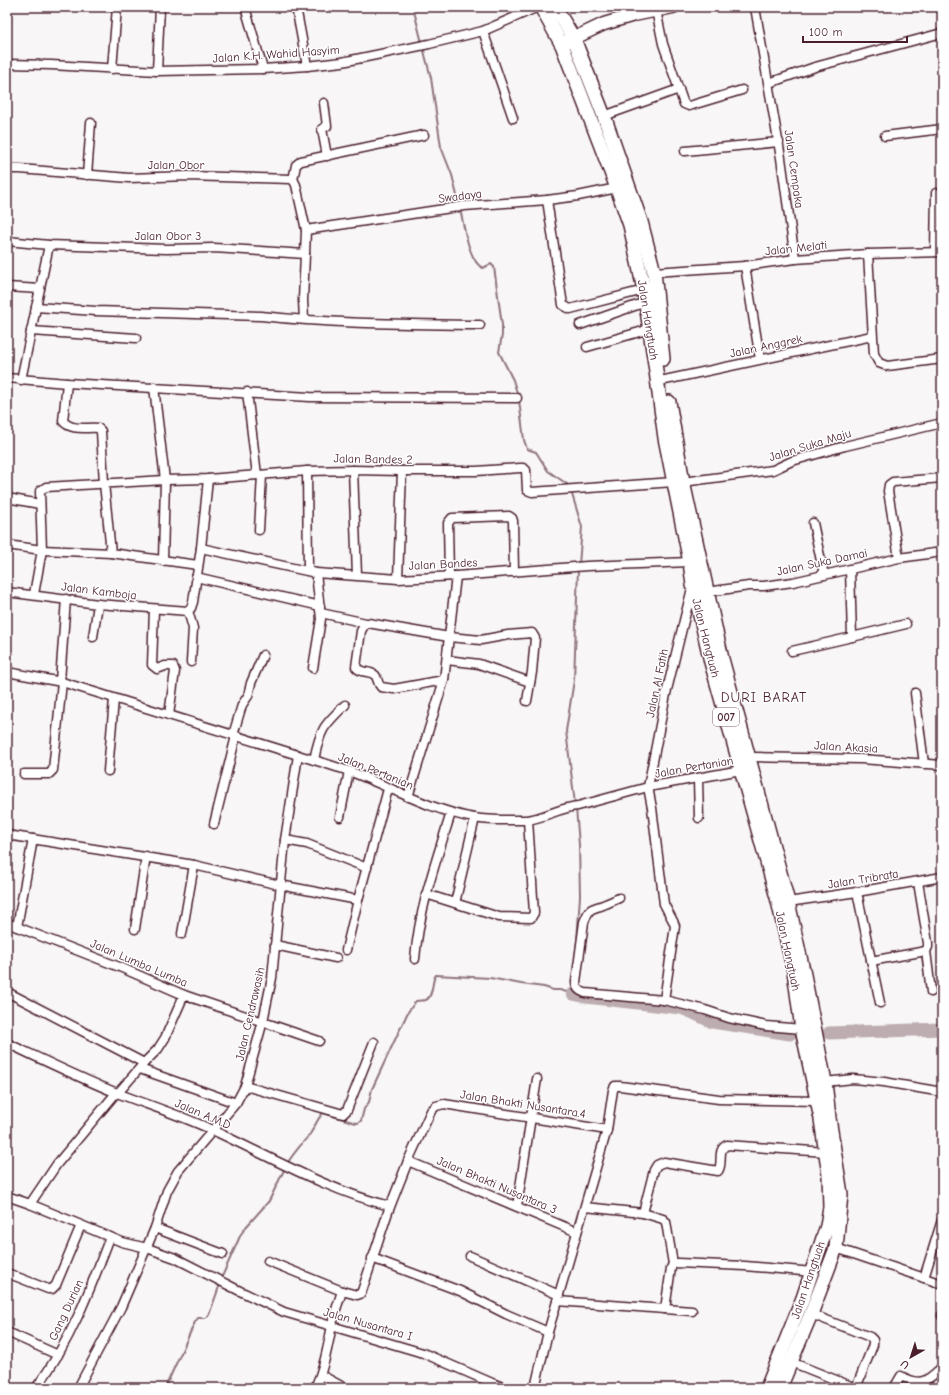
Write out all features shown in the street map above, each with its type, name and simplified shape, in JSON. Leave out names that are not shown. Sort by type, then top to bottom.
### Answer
[{"type":"highway","name":"Jalan Hangtuah","points":[[541,7],[568,42],[604,116],[636,224],[654,272],[665,380],[679,482],[686,516],[707,592],[722,659],[788,902],[825,1082],[826,1152],[829,1175],[830,1207],[827,1226],[813,1272],[766,1388]]},
{"type":"highway","name":"Jalan Hangtuah","points":[[555,7],[617,188],[636,224],[664,438],[679,482]]},
{"type":"highway","name":"Jalan Hangtuah","points":[[686,516],[693,585],[710,662],[778,901],[794,971],[802,1029],[817,1101],[825,1119],[841,1194],[836,1248],[811,1314],[780,1388]]},
{"type":"main road","points":[[568,42],[604,24],[634,14],[673,7]]},
{"type":"street","points":[[112,69],[117,7]]},
{"type":"street","points":[[157,72],[160,7]]},
{"type":"street","points":[[246,7],[263,69]]},
{"type":"street","points":[[296,7],[307,66]]},
{"type":"street","name":"Jalan K.H. Wahid Hasyim","points":[[7,64],[51,65],[157,72],[263,69],[307,66],[342,62],[483,31],[538,7]]},
{"type":"street","name":"Jalan Cempaka","points":[[755,7],[779,142],[795,259]]},
{"type":"street","points":[[656,10],[663,44],[683,103],[689,106],[742,90]]},
{"type":"street","points":[[483,31],[514,118]]},
{"type":"street","points":[[769,83],[815,67],[942,32]]},
{"type":"street","points":[[604,116],[679,89]]},
{"type":"street","points":[[324,103],[327,126],[322,128],[327,156]]},
{"type":"street","points":[[87,175],[91,123]]},
{"type":"street","points":[[885,136],[942,129]]},
{"type":"street","points":[[304,319],[303,300],[306,230],[296,185],[293,180],[295,167],[298,162],[424,136]]},
{"type":"street","points":[[685,151],[779,142]]},
{"type":"street","name":"Jalan Obor","points":[[7,170],[20,169],[129,178],[188,176],[287,178],[293,180]]},
{"type":"street","name":"Swadaya","points":[[306,230],[464,206],[547,200],[578,196],[617,188]]},
{"type":"street","points":[[936,193],[939,252]]},
{"type":"street","points":[[547,200],[563,305],[570,309],[645,296]]},
{"type":"street","name":"Jalan Obor 3","points":[[7,241],[49,245],[166,249],[214,248],[305,254]]},
{"type":"street","points":[[21,380],[49,245]]},
{"type":"street","name":"Jalan Melati","points":[[654,272],[745,266],[795,259],[868,254],[939,252]]},
{"type":"street","points":[[868,254],[872,336],[874,354],[878,363],[884,366],[942,359]]},
{"type":"street","points":[[745,266],[760,360]]},
{"type":"street","points":[[7,287],[40,289]]},
{"type":"street","points":[[580,325],[645,296]]},
{"type":"street","points":[[36,307],[96,311],[262,316],[392,324],[480,325]]},
{"type":"street","points":[[587,348],[650,329]]},
{"type":"street","points":[[31,331],[136,338]]},
{"type":"street","name":"Jalan Anggrek","points":[[665,380],[872,336]]},
{"type":"street","points":[[7,378],[67,383],[247,392],[310,397],[517,398]]},
{"type":"street","points":[[67,383],[63,421],[66,425],[71,427],[98,428],[101,431],[104,483],[111,553]]},
{"type":"street","points":[[154,387],[165,480],[163,561]]},
{"type":"street","points":[[247,392],[259,475],[259,530]]},
{"type":"street","name":"Jalan Suka Maju","points":[[679,482],[773,470],[792,461],[838,448],[942,423]]},
{"type":"street","name":"Jalan Bandes 2","points":[[40,504],[40,491],[46,487],[208,479],[307,471],[476,471],[523,468],[526,471],[526,487],[528,491],[532,492],[679,482]]},
{"type":"street","points":[[354,470],[357,575]]},
{"type":"street","points":[[307,471],[312,572],[320,610],[320,626],[313,668]]},
{"type":"street","points":[[398,579],[402,471]]},
{"type":"street","points":[[899,558],[887,488],[893,482],[942,478]]},
{"type":"street","points":[[192,662],[193,628],[188,611],[192,605],[201,548],[208,479]]},
{"type":"street","points":[[7,498],[40,504],[42,550],[34,594]]},
{"type":"street","points":[[408,797],[444,680],[449,637],[453,576],[448,523],[452,518],[509,516],[513,521],[514,572]]},
{"type":"street","points":[[813,523],[824,575]]},
{"type":"street","points":[[7,545],[42,550],[111,553],[198,566]]},
{"type":"street","name":"Jalan Bandes","points":[[201,548],[312,572],[398,579],[514,572],[565,567],[690,562]]},
{"type":"street","name":"Jalan Suka Damai","points":[[707,592],[793,582],[899,558],[942,552]]},
{"type":"street","points":[[850,569],[852,637]]},
{"type":"street","points":[[196,577],[320,610],[366,624],[449,637],[482,640],[508,635],[532,633],[535,638],[527,701]]},
{"type":"street","name":"Jalan Al Fatih","points":[[648,787],[666,694],[693,585]]},
{"type":"street","name":"Jalan Kamboja","points":[[7,592],[34,594],[98,604],[188,611]]},
{"type":"street","points":[[24,774],[48,774],[53,770],[61,682],[66,600]]},
{"type":"street","points":[[93,637],[98,604]]},
{"type":"street","points":[[154,609],[152,665],[157,669],[165,666],[173,666],[175,671],[169,715]]},
{"type":"street","points":[[366,624],[362,631],[356,667],[361,672],[375,675],[381,687],[394,689],[444,680]]},
{"type":"street","points":[[792,651],[906,624]]},
{"type":"street","points":[[214,824],[242,705],[248,696],[251,683],[263,655]]},
{"type":"street","points":[[447,660],[479,664],[530,682]]},
{"type":"street","name":"Jalan Pertanian","points":[[7,672],[61,682],[298,755],[349,772],[388,789],[451,813],[475,818],[528,820],[573,806],[648,787],[741,770]]},
{"type":"street","points":[[915,693],[924,764]]},
{"type":"street","points":[[108,771],[114,699]]},
{"type":"street","points":[[314,760],[317,743],[324,726],[345,705]]},
{"type":"street","name":"Jalan Cendrawasih","points":[[78,1388],[121,1307],[147,1248],[172,1180],[236,1103],[245,1086],[263,1021],[272,978],[285,840],[298,755]]},
{"type":"street","name":"Jalan Akasia","points":[[749,758],[860,759],[942,765]]},
{"type":"street","points":[[340,816],[349,772]]},
{"type":"street","points":[[698,779],[699,818]]},
{"type":"street","points":[[648,787],[664,904],[675,926],[664,1000]]},
{"type":"street","points":[[346,950],[366,868],[388,789]]},
{"type":"street","points":[[415,959],[419,924],[426,894],[451,813]]},
{"type":"street","points":[[455,903],[475,818]]},
{"type":"street","points":[[426,894],[499,917],[528,918],[532,916],[534,913],[528,820]]},
{"type":"street","points":[[7,835],[194,864],[280,885],[358,900]]},
{"type":"street","points":[[17,927],[33,839]]},
{"type":"street","points":[[285,840],[307,844],[366,868]]},
{"type":"street","points":[[135,929],[146,856]]},
{"type":"street","points":[[182,934],[194,864]]},
{"type":"street","name":"Jalan Tribrata","points":[[788,902],[942,877]]},
{"type":"street","points":[[918,882],[928,943],[926,951],[931,992]]},
{"type":"street","points":[[857,892],[880,1003]]},
{"type":"street","points":[[619,898],[593,908],[587,914],[584,922],[576,982],[579,990],[585,993],[664,1000],[705,1010],[729,1018],[766,1026],[802,1029]]},
{"type":"street","name":"Jalan Lumba Lumba","points":[[7,923],[122,968],[184,995],[319,1041]]},
{"type":"street","points":[[275,945],[336,958]]},
{"type":"street","points":[[871,961],[926,951]]},
{"type":"street","points":[[7,992],[142,1066],[236,1103]]},
{"type":"street","points":[[30,1204],[57,1164],[117,1093],[158,1049],[166,1038],[184,995]]},
{"type":"street","points":[[245,1086],[343,1114],[347,1110],[374,1042]]},
{"type":"street","name":"Jalan A.M.D","points":[[7,1043],[117,1093],[213,1130],[353,1196],[390,1206]]},
{"type":"street","points":[[517,1206],[537,1079]]},
{"type":"street","points":[[825,1082],[853,1079],[884,1082],[942,1092]]},
{"type":"street","points":[[535,1388],[548,1332],[607,1130],[613,1090],[615,1086],[719,1098],[817,1101]]},
{"type":"street","name":"Jalan Bhakti Nusantara.4","points":[[408,1161],[432,1111],[436,1106],[444,1104],[607,1130]]},
{"type":"street","points":[[643,1213],[654,1170],[657,1165],[661,1163],[687,1165],[718,1171],[721,1167],[721,1150],[727,1145],[826,1152]]},
{"type":"street","points":[[268,1261],[342,1291],[357,1295],[360,1294],[390,1206],[408,1161]]},
{"type":"street","name":"Jalan Bhakti Nusantara 3","points":[[408,1161],[577,1232]]},
{"type":"street","name":"Jalan Nusantara I","points":[[7,1196],[122,1242],[147,1248],[175,1258],[284,1312],[423,1353],[491,1386],[505,1388]]},
{"type":"street","points":[[585,1207],[643,1213],[663,1219],[666,1222],[673,1264],[671,1268],[665,1309]]},
{"type":"street","points":[[924,1278],[942,1224]]},
{"type":"street","points":[[7,1273],[48,1289],[54,1287],[81,1225]]},
{"type":"street","points":[[155,1228],[223,1254]]},
{"type":"street","name":"Gang Durian","points":[[36,1388],[58,1355],[73,1327],[110,1237]]},
{"type":"street","points":[[836,1248],[942,1284]]},
{"type":"street","points":[[470,1256],[558,1298],[692,1311]]},
{"type":"street","points":[[372,1258],[460,1291],[506,1314],[548,1332]]},
{"type":"street","points":[[673,1264],[745,1266],[813,1272]]},
{"type":"street","points":[[315,1388],[321,1375],[332,1326],[342,1291]]},
{"type":"street","points":[[791,1362],[856,1388],[874,1345],[873,1340],[870,1337],[811,1314]]},
{"type":"street","points":[[7,1332],[58,1355]]},
{"type":"street","points":[[894,1388],[901,1376],[916,1382],[925,1381],[942,1367]]},
{"type":"street","points":[[321,1375],[345,1388]]},
{"type":"waterway","points":[[413,7],[422,43]]},
{"type":"waterway","points":[[423,47],[431,78],[441,147],[452,175],[459,204]]},
{"type":"waterway","points":[[460,208],[470,251],[478,265],[483,268],[491,264],[494,267],[502,325],[499,352],[513,380],[518,396]]},
{"type":"waterway","points":[[519,400],[524,440],[527,449],[536,452],[548,471],[570,487]]},
{"type":"waterway","points":[[571,491],[582,527],[579,565]]},
{"type":"waterway","points":[[575,804],[566,731],[574,680],[578,569]]},
{"type":"waterway","points":[[573,977],[580,896],[579,845],[576,808]]},
{"type":"waterway","points":[[287,1164],[310,1134],[323,1113],[356,1123],[361,1121],[364,1109],[369,1102],[372,1089],[408,1012],[416,1001],[426,1000],[429,998],[436,975],[490,978],[560,990],[573,994],[572,983]]},
{"type":"waterway","points":[[573,994],[586,997],[681,1008],[712,1022],[790,1034]]},
{"type":"waterway","points":[[829,1033],[942,1029]]},
{"type":"waterway","points":[[221,1279],[241,1234],[269,1201],[285,1168]]},
{"type":"waterway","points":[[165,1388],[195,1322],[198,1318],[205,1318],[209,1315],[220,1284]]},
{"type":"district","name":"DURI BARAT","points":[[764,697]]}]
